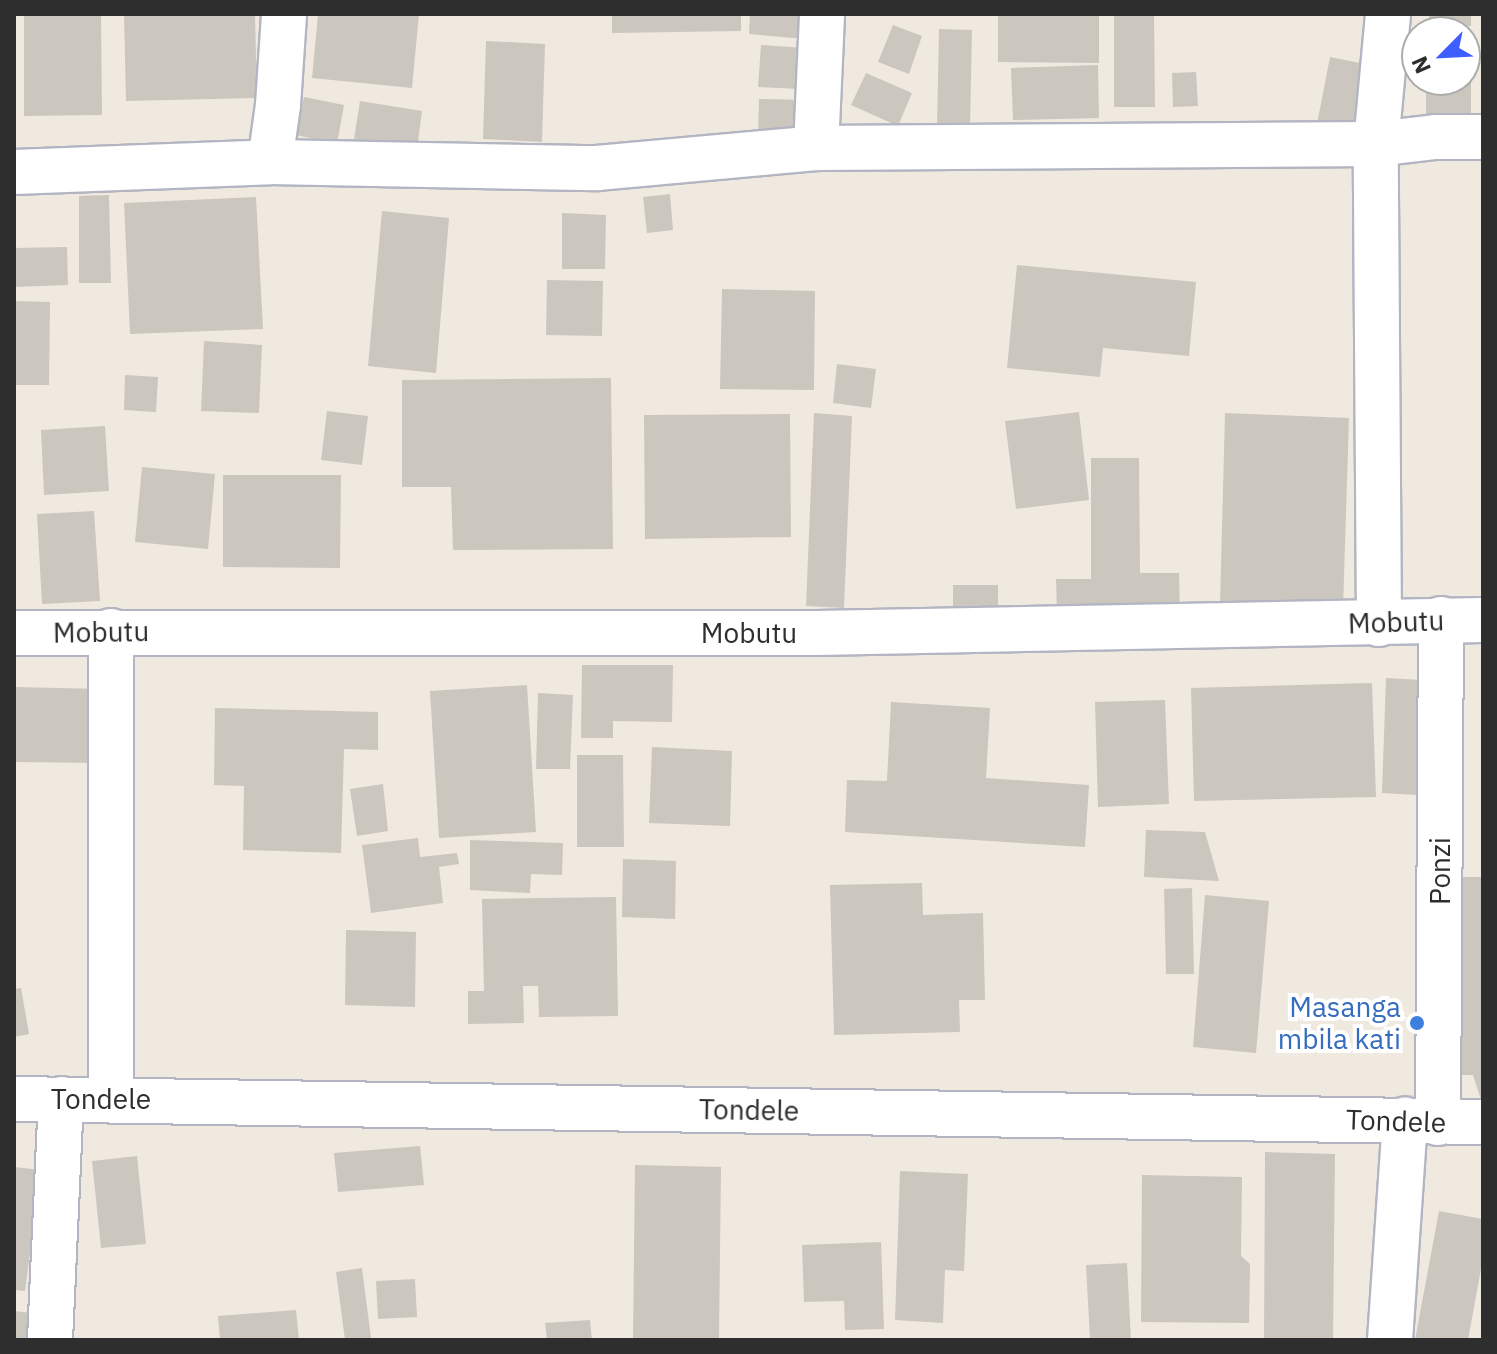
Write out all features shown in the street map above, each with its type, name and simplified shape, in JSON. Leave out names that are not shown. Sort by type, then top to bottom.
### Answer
[{"type":"street","points":[[270,162],[278,105],[284,14]]},
{"type":"street","points":[[816,148],[822,14]]},
{"type":"street","points":[[1379,624],[1376,144],[1388,14]]},
{"type":"street","points":[[14,172],[270,162],[597,168],[816,148],[1376,144],[1436,137],[1483,137]]},
{"type":"street","name":"Mobutu","points":[[14,633],[817,633],[1379,624],[1462,619]]},
{"type":"street","name":"Ponzi","points":[[1390,1340],[1422,1122],[1462,619]]},
{"type":"street","points":[[111,631],[111,1098]]},
{"type":"street","name":"Tondele","points":[[14,1099],[111,1098],[1483,1122]]},
{"type":"street","points":[[50,1340],[61,1099]]},
{"type":"building","points":[[24,14],[101,14],[102,115],[24,116]]},
{"type":"building","points":[[124,14],[255,14],[257,98],[126,101]]},
{"type":"building","points":[[318,14],[419,14],[412,88],[312,78]]},
{"type":"building","points":[[612,14],[741,14],[741,31],[612,33]]},
{"type":"building","points":[[750,14],[806,14],[804,39],[749,34]]},
{"type":"building","points":[[998,14],[1099,14],[1099,63],[998,62]]},
{"type":"building","points":[[1114,14],[1154,14],[1155,107],[1114,107]]},
{"type":"building","points":[[1429,14],[1471,14],[1471,16]]},
{"type":"building","points":[[893,25],[922,36],[909,74],[878,62]]},
{"type":"building","points":[[939,29],[972,30],[970,129],[937,128]]},
{"type":"building","points":[[486,41],[545,44],[542,142],[483,139]]},
{"type":"building","points":[[761,45],[804,48],[801,89],[758,87]]},
{"type":"building","points":[[1330,57],[1370,65],[1356,137],[1316,129]]},
{"type":"building","points":[[1098,65],[1099,118],[1013,120],[1011,68]]},
{"type":"building","points":[[1196,72],[1198,106],[1173,107],[1172,73]]},
{"type":"building","points":[[866,73],[912,93],[898,126],[851,105]]},
{"type":"building","points":[[1426,96],[1471,96],[1471,123],[1426,123]]},
{"type":"building","points":[[304,97],[344,105],[337,144],[296,135]]},
{"type":"building","points":[[759,99],[806,100],[805,136],[758,135]]},
{"type":"building","points":[[360,101],[422,111],[417,149],[354,139]]},
{"type":"building","points":[[670,194],[673,230],[647,233],[643,197]]},
{"type":"building","points":[[109,195],[111,283],[79,283],[79,196]]},
{"type":"building","points":[[256,197],[263,329],[130,334],[124,203]]},
{"type":"building","points":[[382,211],[449,218],[436,373],[368,366]]},
{"type":"building","points":[[562,213],[606,215],[605,269],[562,269]]},
{"type":"building","points":[[67,247],[68,285],[14,287],[14,248]]},
{"type":"building","points":[[1017,265],[1196,282],[1189,356],[1103,348],[1100,377],[1007,368]]},
{"type":"building","points":[[547,280],[603,281],[602,336],[546,335]]},
{"type":"building","points":[[722,289],[815,291],[814,390],[720,389]]},
{"type":"building","points":[[14,301],[50,302],[49,385],[14,385]]},
{"type":"building","points":[[204,341],[262,345],[259,413],[201,411]]},
{"type":"building","points":[[837,364],[876,369],[871,408],[833,403]]},
{"type":"building","points":[[125,375],[158,377],[156,412],[124,410]]},
{"type":"building","points":[[611,378],[613,549],[453,550],[451,487],[402,487],[402,380]]},
{"type":"building","points":[[327,411],[368,416],[362,465],[321,460]]},
{"type":"building","points":[[1079,412],[1089,500],[1016,509],[1005,421]]},
{"type":"building","points":[[814,413],[852,416],[844,608],[806,606]]},
{"type":"building","points":[[1225,413],[1349,418],[1343,608],[1220,605]]},
{"type":"building","points":[[790,414],[791,537],[645,539],[644,415]]},
{"type":"building","points":[[105,426],[109,491],[44,495],[41,430]]},
{"type":"building","points":[[1091,458],[1139,458],[1140,573],[1179,573],[1180,614],[1057,614],[1056,579],[1091,579]]},
{"type":"building","points":[[142,467],[215,474],[208,549],[135,542]]},
{"type":"building","points":[[223,475],[341,475],[340,568],[223,567]]},
{"type":"building","points":[[94,511],[100,601],[42,604],[37,514]]},
{"type":"building","points":[[953,585],[998,585],[998,619],[953,619]]},
{"type":"building","points":[[582,665],[673,665],[672,722],[613,721],[613,738],[581,738]]},
{"type":"building","points":[[1386,678],[1422,680],[1418,795],[1382,793]]},
{"type":"building","points":[[1372,683],[1376,797],[1194,801],[1191,688]]},
{"type":"building","points":[[527,685],[536,832],[439,838],[430,691]]},
{"type":"building","points":[[14,687],[104,689],[104,763],[14,762]]},
{"type":"building","points":[[538,693],[573,695],[570,769],[536,769]]},
{"type":"building","points":[[1165,700],[1169,804],[1098,807],[1095,702]]},
{"type":"building","points":[[891,702],[990,708],[986,778],[1089,785],[1085,847],[845,832],[847,780],[887,781]]},
{"type":"building","points":[[215,708],[378,712],[378,750],[344,749],[341,853],[243,850],[244,786],[214,785]]},
{"type":"building","points":[[652,747],[732,751],[730,826],[649,823]]},
{"type":"building","points":[[577,755],[623,755],[624,847],[577,847]]},
{"type":"building","points":[[383,784],[388,831],[357,836],[350,789]]},
{"type":"building","points":[[1146,830],[1205,832],[1219,881],[1144,877]]},
{"type":"building","points":[[418,838],[420,857],[457,853],[459,864],[439,867],[443,903],[371,913],[362,845]]},
{"type":"building","points":[[470,840],[563,843],[562,875],[531,874],[530,893],[470,890]]},
{"type":"building","points":[[623,859],[676,861],[675,919],[622,917]]},
{"type":"building","points":[[1448,877],[1483,877],[1483,1106],[1473,1075],[1446,1075]]},
{"type":"building","points":[[922,883],[923,915],[983,913],[985,1000],[959,1000],[960,1032],[834,1035],[830,885]]},
{"type":"building","points":[[1192,888],[1194,974],[1166,974],[1164,889]]},
{"type":"building","points":[[1205,895],[1269,901],[1256,1053],[1193,1047]]},
{"type":"building","points":[[616,897],[618,1016],[539,1017],[538,986],[523,986],[524,1023],[468,1024],[468,991],[484,991],[482,899]]},
{"type":"building","points":[[346,930],[416,932],[415,1007],[345,1005]]},
{"type":"building","points":[[21,988],[29,1034],[14,1037],[14,989]]},
{"type":"building","points":[[420,1146],[424,1185],[338,1192],[334,1153]]},
{"type":"building","points":[[1265,1152],[1335,1154],[1333,1340],[1264,1340]]},
{"type":"building","points":[[137,1156],[146,1244],[101,1248],[92,1161]]},
{"type":"building","points":[[635,1165],[721,1167],[719,1340],[633,1340]]},
{"type":"building","points":[[14,1167],[41,1170],[25,1291],[14,1290]]},
{"type":"building","points":[[900,1171],[968,1174],[964,1271],[945,1270],[943,1323],[895,1320]]},
{"type":"building","points":[[1142,1175],[1242,1177],[1241,1256],[1250,1264],[1249,1323],[1141,1322]]},
{"type":"building","points":[[1439,1211],[1483,1219],[1483,1258],[1468,1340],[1415,1340]]},
{"type":"building","points":[[881,1242],[884,1329],[845,1330],[844,1301],[804,1302],[802,1245]]},
{"type":"building","points":[[1127,1263],[1131,1340],[1090,1340],[1086,1265]]},
{"type":"building","points":[[362,1268],[371,1338],[345,1340],[336,1272]]},
{"type":"building","points":[[415,1279],[417,1317],[378,1319],[376,1281]]},
{"type":"building","points":[[296,1310],[299,1340],[220,1340],[218,1316]]},
{"type":"building","points":[[14,1311],[32,1313],[29,1340],[14,1340]]},
{"type":"building","points":[[590,1320],[592,1340],[547,1340],[545,1323]]},
{"type":"place","name":"Masanga mbila kati","points":[[1417,1023]]}]
